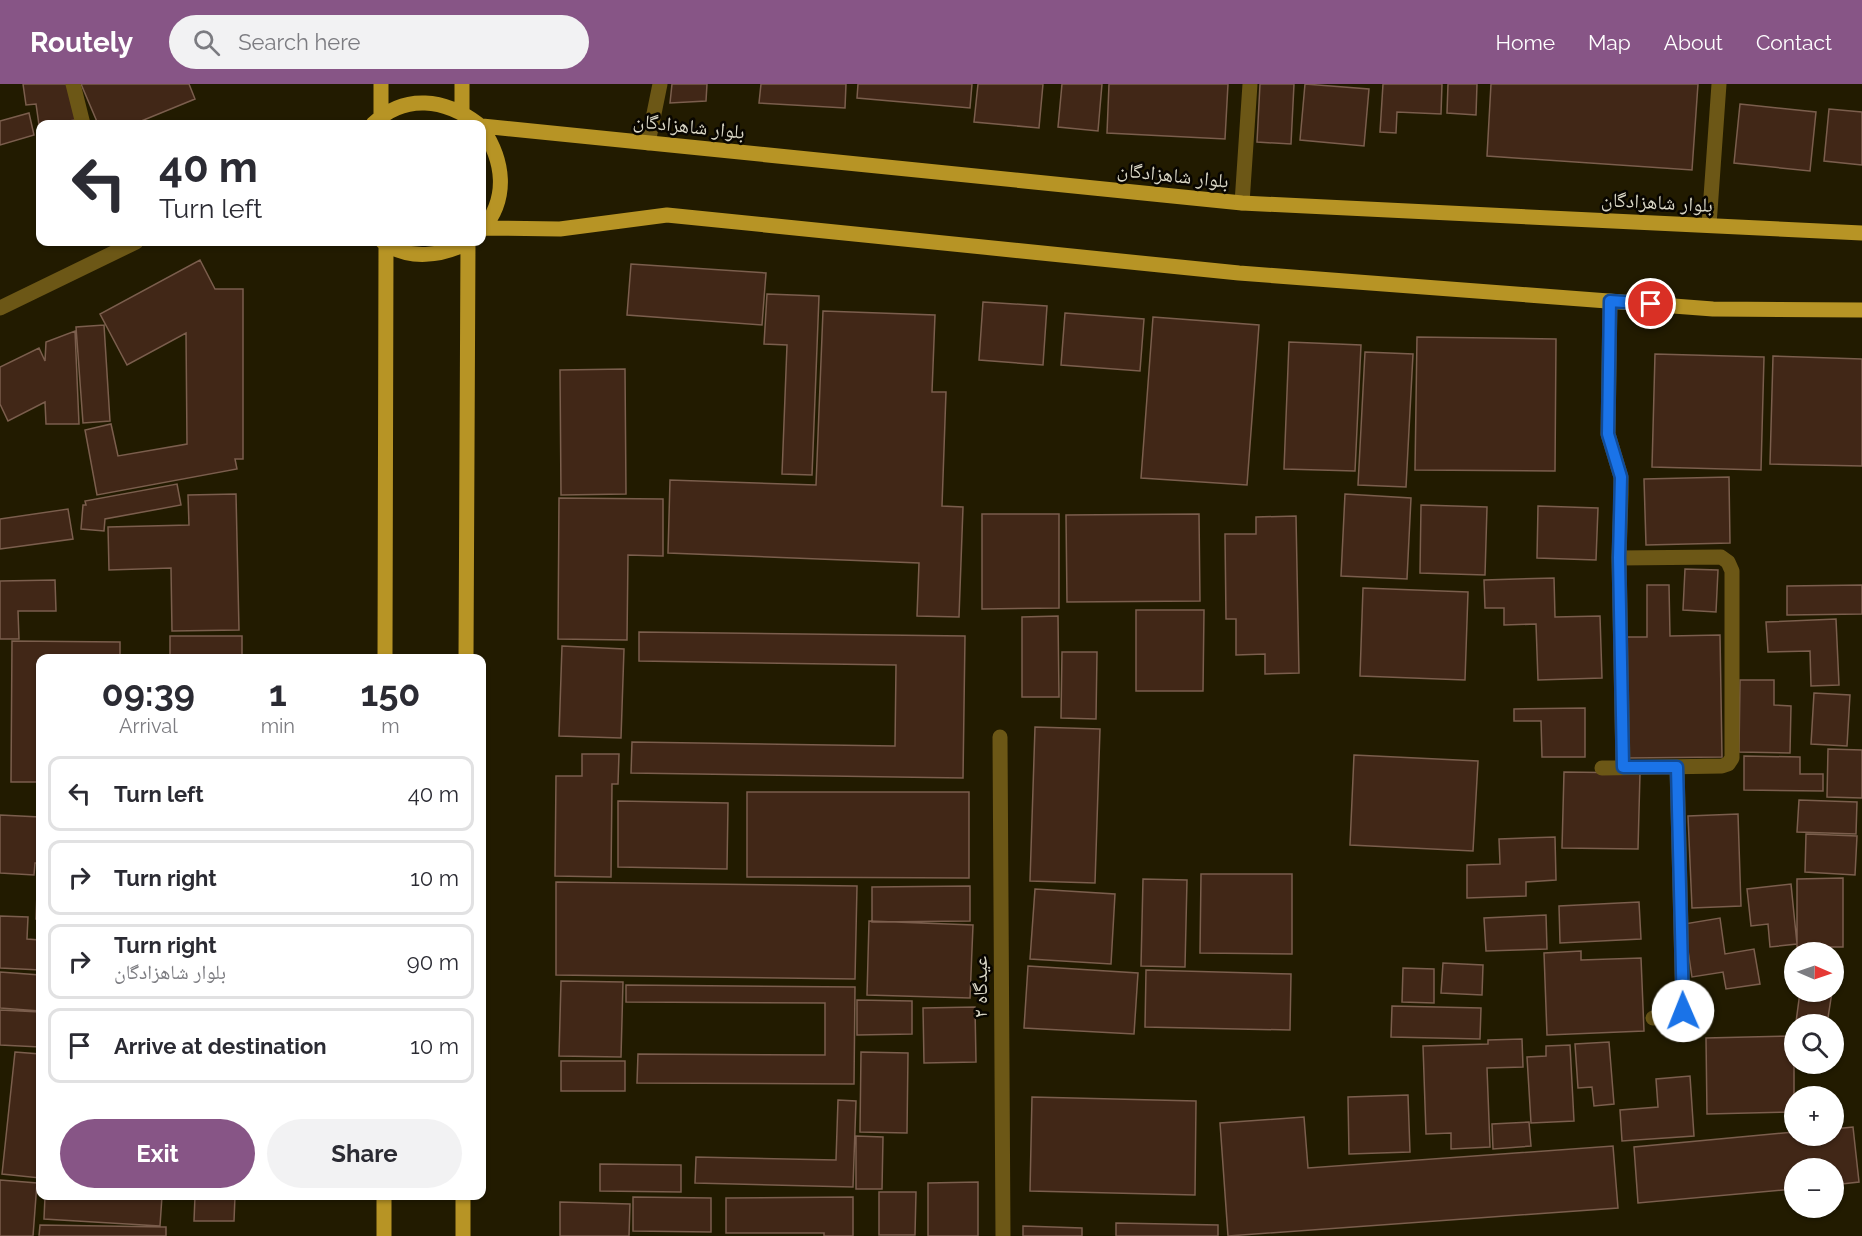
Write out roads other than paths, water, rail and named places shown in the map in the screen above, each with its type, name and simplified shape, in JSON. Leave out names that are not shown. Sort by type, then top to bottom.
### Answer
[{"type":"main road","points":[[377,120],[381,84]]},
{"type":"main road","points":[[462,84],[462,112]]},
{"type":"main road","points":[[379,120],[400,107],[421,103],[442,105],[462,112],[472,120]]},
{"type":"main road","name":"بلوار شاهزادگان","points":[[486,127],[1242,203],[1862,232]]},
{"type":"main road","points":[[486,134],[493,144],[500,165],[501,187],[495,209],[486,224]]},
{"type":"main road","points":[[486,229],[560,229],[667,215],[1239,273],[1713,309],[1862,310]]},
{"type":"main road","points":[[384,246],[385,654]]},
{"type":"main road","points":[[391,246],[406,253],[427,255],[448,252],[460,246]]},
{"type":"main road","points":[[466,654],[468,246]]},
{"type":"main road","points":[[384,1200],[384,1236]]},
{"type":"main road","points":[[463,1200],[463,1236]]},
{"type":"street","points":[[74,84],[82,120]]},
{"type":"street","points":[[648,143],[660,84]]},
{"type":"street","points":[[1242,203],[1250,84]]},
{"type":"street","points":[[1709,225],[1719,84]]},
{"type":"street","points":[[0,308],[124,246]]},
{"type":"street","points":[[1610,301],[1608,434],[1621,477],[1619,558],[1623,767]]},
{"type":"street","points":[[1602,768],[1722,766],[1728,764],[1732,758],[1732,571],[1728,562],[1721,557],[1619,558]]},
{"type":"street","name":"عیدگاه ۲","points":[[1000,737],[1003,1236]]},
{"type":"street","points":[[1653,1018],[1679,1017],[1683,1011],[1677,767]]}]
